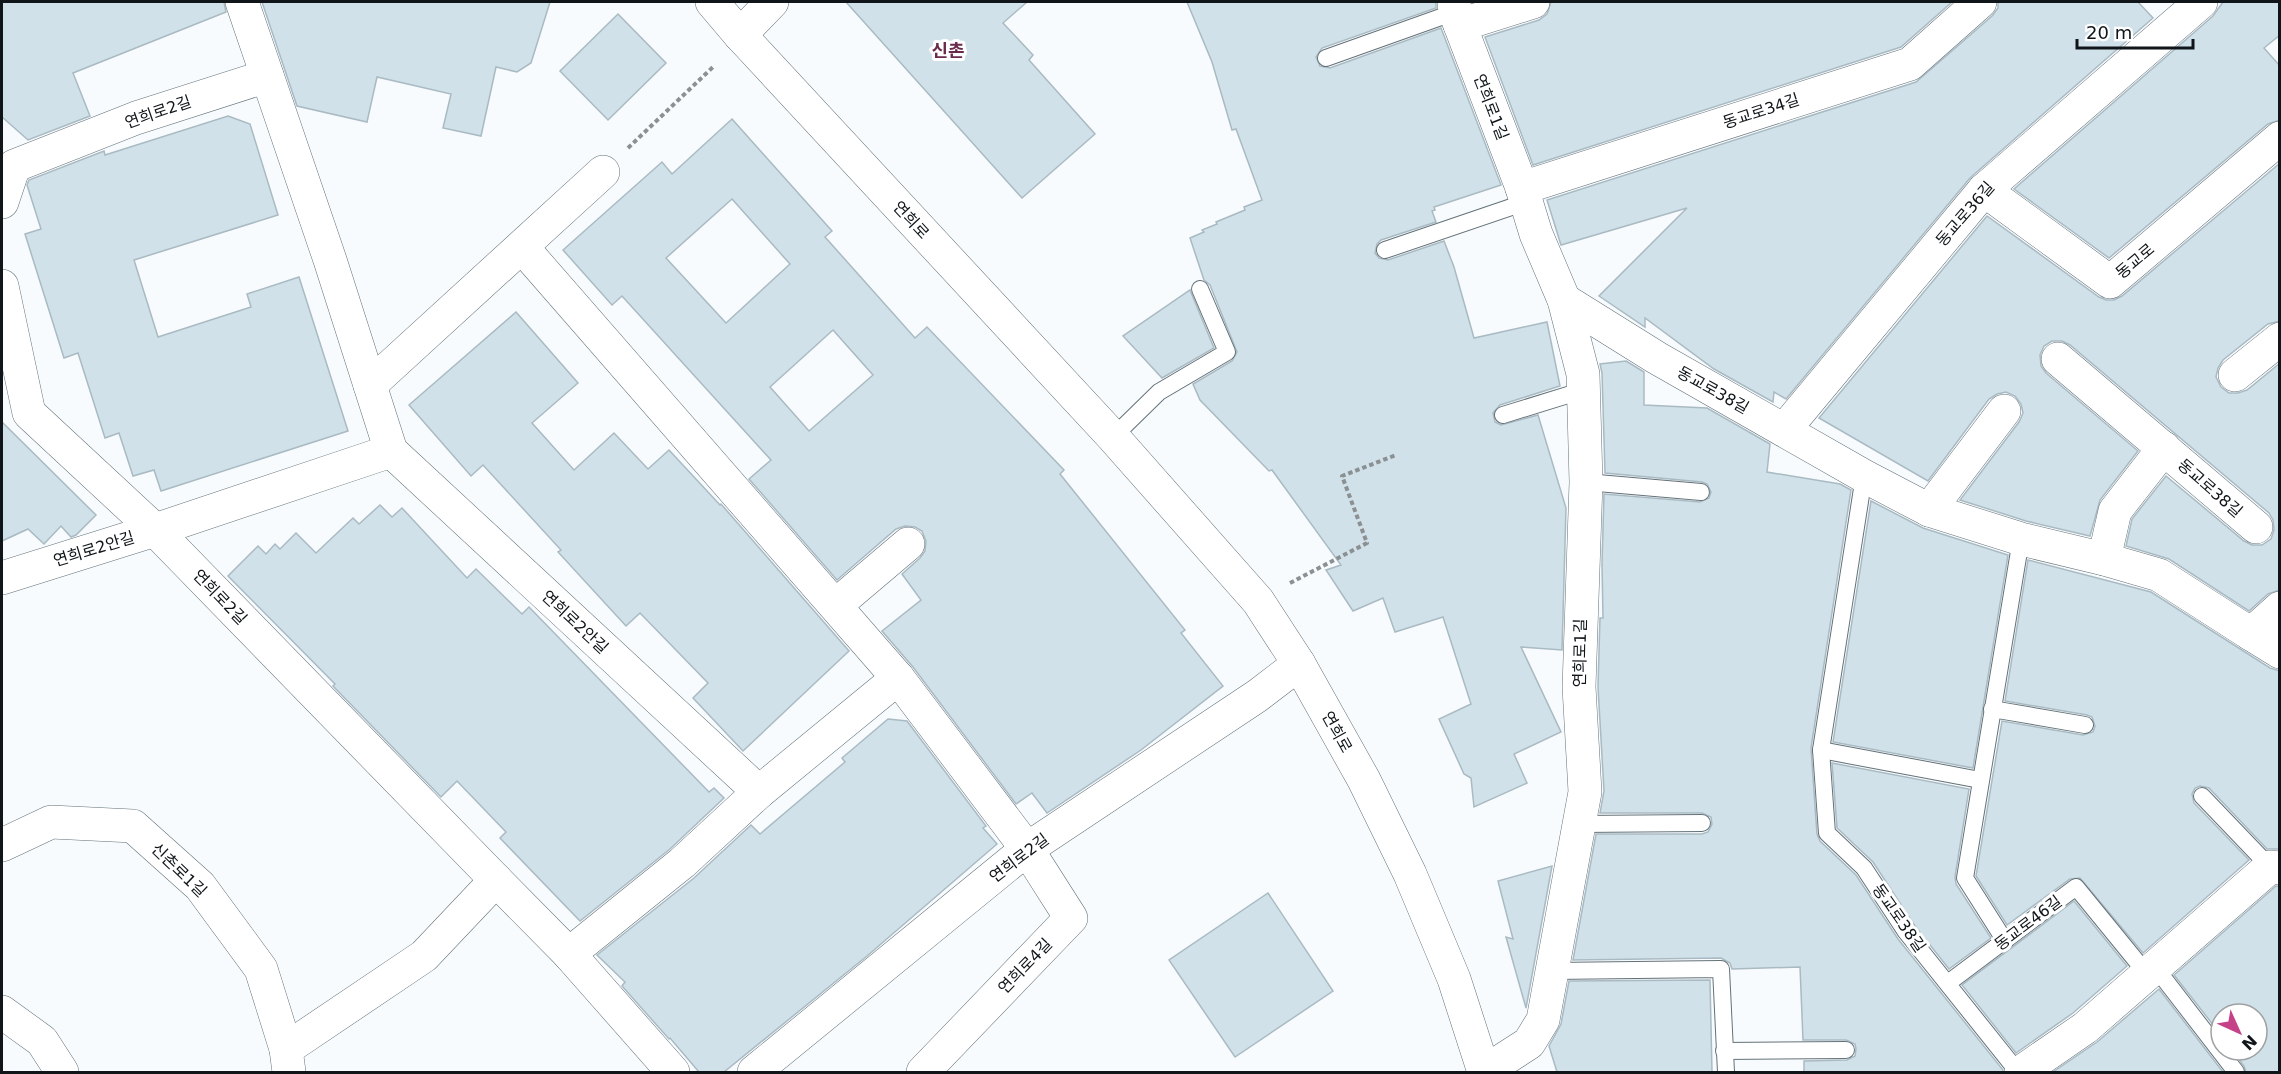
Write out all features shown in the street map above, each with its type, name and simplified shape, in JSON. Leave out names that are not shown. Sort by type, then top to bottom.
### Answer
[{"type":"street","points":[[242,2],[267,76]]},
{"type":"street","name":"연희로","points":[[712,2],[1113,437],[1258,601],[1299,664],[1364,780],[1410,874],[1454,979],[1484,1072]]},
{"type":"street","points":[[740,35],[772,2]]},
{"type":"street","points":[[1456,13],[1533,2]]},
{"type":"street","name":"동교로34길","points":[[1524,195],[1757,111],[1910,64],[1980,2]]},
{"type":"street","name":"동교로36길","points":[[1784,430],[1984,190],[2201,2]]},
{"type":"street","name":"연희로1길","points":[[1456,13],[1524,195],[1536,234],[1564,300],[1583,374],[1584,390],[1586,482],[1579,687],[1585,792],[1543,1020],[1529,1043],[1484,1072]]},
{"type":"street","name":"연희로2길","points":[[2,202],[14,166],[136,118],[267,76]]},
{"type":"street","name":"연희로2안길","points":[[267,76],[330,260],[391,451],[759,792]]},
{"type":"street","name":"동교로","points":[[1984,190],[2110,282],[2280,138]]},
{"type":"street","points":[[370,385],[603,172]]},
{"type":"street","points":[[522,247],[898,678],[1027,849]]},
{"type":"street","name":"연희로2길","points":[[2,286],[29,413],[155,530],[568,954],[673,1072]]},
{"type":"street","name":"동교로38길","points":[[1564,300],[1657,358],[1863,476],[1929,510],[2021,538],[2159,575],[2280,652]]},
{"type":"street","points":[[2235,375],[2280,339]]},
{"type":"street","name":"동교로38길","points":[[2058,359],[2256,527]]},
{"type":"street","points":[[1929,510],[2004,411]]},
{"type":"street","name":"동교로38길","points":[[2104,559],[2115,511],[2164,448]]},
{"type":"street","name":"연희로2안길","points":[[2,578],[155,530],[391,451]]},
{"type":"street","points":[[836,605],[908,544]]},
{"type":"street","points":[[2251,634],[2280,608]]},
{"type":"street","name":"연희로2길","points":[[754,1072],[1027,849],[1257,696],[1299,664]]},
{"type":"street","points":[[568,954],[682,863],[759,792],[898,678]]},
{"type":"street","name":"신촌로1길","points":[[2,845],[51,822],[133,826],[200,886],[261,969],[288,1061]]},
{"type":"street","name":"연희로4길","points":[[923,1072],[1071,918],[1027,849]]},
{"type":"street","points":[[2020,1072],[2085,1028],[2275,868]]},
{"type":"street","points":[[288,1061],[424,956],[496,880]]},
{"type":"street","points":[[2,1012],[42,1041],[63,1072]]},
{"type":"lane","points":[[1326,58],[1456,13]]},
{"type":"lane","points":[[1385,250],[1524,195]]},
{"type":"lane","points":[[1113,437],[1159,392],[1227,352],[1200,290]]},
{"type":"lane","points":[[1503,415],[1584,390]]},
{"type":"lane","name":"동교로38길","points":[[1863,476],[1821,750],[1827,833],[1864,868],[1906,932],[2020,1072]]},
{"type":"lane","points":[[1586,482],[1701,492]]},
{"type":"lane","points":[[2005,941],[1965,878],[2021,538]]},
{"type":"lane","points":[[1992,709],[2085,725]]},
{"type":"lane","points":[[1821,750],[1980,780]]},
{"type":"lane","points":[[2202,796],[2275,868]]},
{"type":"lane","points":[[1579,824],[1702,823]]},
{"type":"lane","name":"동교로46길","points":[[1948,983],[2076,887],[2151,971]]},
{"type":"lane","points":[[1551,971],[1721,969],[1726,1072]]},
{"type":"lane","points":[[2151,971],[2236,1072]]},
{"type":"lane","points":[[1724,1051],[1846,1050]]},
{"type":"path","points":[[603,172],[714,66]]},
{"type":"path","points":[[1258,601],[1314,569],[1367,543],[1342,476],[1396,455]]},
{"type":"building","points":[[2,2],[224,2],[226,12],[73,73],[90,116],[28,140],[2,117]]},
{"type":"building","points":[[262,2],[550,2],[531,63],[517,72],[496,67],[481,136],[443,128],[451,94],[377,77],[367,122],[297,106]]},
{"type":"building","points":[[846,2],[1027,2],[1003,23],[1033,55],[1029,60],[1095,134],[1022,198]]},
{"type":"building","points":[[1187,2],[1436,2],[1436,8],[1322,48],[1316,57],[1320,66],[1330,68],[1441,28],[1501,185],[1434,207],[1435,210],[1432,211],[1436,222],[1381,240],[1377,244],[1375,253],[1379,258],[1388,260],[1444,241],[1454,267],[1474,338],[1547,322],[1560,386],[1500,405],[1493,413],[1495,422],[1501,425],[1538,415],[1566,508],[1562,650],[1521,647],[1561,732],[1514,754],[1527,783],[1474,807],[1471,778],[1464,774],[1439,719],[1471,704],[1443,617],[1395,632],[1383,598],[1353,611],[1326,570],[1341,565],[1272,470],[1269,471],[1200,400],[1193,384],[1232,361],[1237,352],[1210,285],[1204,280],[1190,238],[1217,224],[1216,222],[1245,210],[1244,207],[1262,200],[1236,129],[1232,130],[1212,62]]},
{"type":"building","points":[[1551,2],[1952,2],[1901,47],[1533,165],[1485,37],[1539,20],[1547,14]]},
{"type":"building","points":[[1998,2],[2138,2],[2153,18],[1970,178],[1786,399],[1774,392],[1773,402],[1714,369],[1645,318],[1645,327],[1599,296],[1687,208],[1561,245],[1547,200],[1916,82],[1992,16],[1998,8]]},
{"type":"building","points":[[2223,2],[2280,2],[2280,35],[2264,48],[2280,66],[2280,120],[2268,124],[2109,258],[2014,189],[2213,16]]},
{"type":"building","points":[[618,14],[666,63],[608,120],[560,71]]},
{"type":"building","points":[[228,116],[250,124],[278,215],[134,260],[158,337],[251,307],[247,294],[299,277],[348,431],[161,491],[154,470],[133,476],[119,433],[105,438],[78,353],[64,358],[25,234],[41,229],[27,185],[29,180],[104,151],[105,155]]},
{"type":"building","points":[[732,119],[832,231],[825,237],[915,338],[927,327],[1064,470],[1060,474],[1185,630],[1181,633],[1223,686],[1141,750],[1047,813],[1032,793],[1016,804],[913,667],[882,631],[921,600],[902,574],[925,551],[926,541],[922,531],[915,527],[905,526],[896,529],[837,580],[749,479],[771,460],[622,296],[612,305],[563,250],[662,162],[672,174]],"holes":[[[732,199],[790,264],[726,323],[666,258]],[[833,330],[873,375],[809,431],[770,387]]]},
{"type":"building","points":[[2280,163],[2280,321],[2268,324],[2223,360],[2216,377],[2221,387],[2229,393],[2238,393],[2247,390],[2280,363],[2280,590],[2268,594],[2249,611],[2169,559],[2126,546],[2132,519],[2166,476],[2244,541],[2252,545],[2262,545],[2271,539],[2274,530],[2273,520],[2269,513],[2070,345],[2062,341],[2052,341],[2044,346],[2040,355],[2041,366],[2046,373],[2138,451],[2100,500],[2090,536],[2026,521],[1960,500],[2019,422],[2023,413],[2021,404],[2015,396],[2006,392],[1989,399],[1928,481],[1819,418],[1987,216],[2099,297],[2114,300],[2122,296]]},
{"type":"building","points":[[1190,290],[1214,348],[1162,378],[1123,336]]},
{"type":"building","points":[[516,312],[578,383],[532,423],[574,470],[614,433],[648,469],[669,450],[721,504],[849,651],[743,751],[693,698],[708,683],[640,613],[626,626],[558,552],[561,550],[483,465],[471,476],[409,405]]},
{"type":"building","points":[[1626,361],[1644,372],[1644,405],[1707,408],[1770,444],[1767,472],[1840,484],[1851,490],[1811,748],[1817,834],[1820,841],[1856,875],[1898,939],[2003,1070],[2002,1072],[1804,1072],[1804,1061],[1847,1060],[1855,1056],[1856,1049],[1855,1044],[1846,1040],[1803,1040],[1800,967],[1732,969],[1730,963],[1721,958],[1573,960],[1596,834],[1702,834],[1708,832],[1712,824],[1711,817],[1702,813],[1600,813],[1604,791],[1598,687],[1600,618],[1603,618],[1604,494],[1700,502],[1709,498],[1711,492],[1707,484],[1702,482],[1605,473],[1600,364]]},
{"type":"building","points":[[2,422],[96,515],[76,535],[71,537],[61,526],[44,544],[28,529],[2,541]]},
{"type":"building","points":[[1871,501],[1923,528],[2008,555],[1973,768],[1833,742]]},
{"type":"building","points":[[380,505],[392,517],[402,508],[467,578],[476,569],[522,614],[529,607],[709,792],[714,788],[724,798],[670,849],[580,921],[500,838],[506,832],[457,781],[441,797],[333,686],[335,684],[228,576],[258,546],[266,554],[275,544],[280,549],[296,533],[316,553],[353,518],[359,524]]},
{"type":"building","points":[[2028,560],[2151,592],[2270,668],[2280,671],[2280,849],[2267,849],[2209,788],[2200,786],[2195,788],[2192,794],[2194,803],[2249,860],[2143,953],[2080,878],[2070,879],[2007,925],[1976,876],[2002,721],[2083,735],[2093,732],[2095,726],[2092,717],[2087,715],[2005,701]]},
{"type":"building","points":[[888,719],[907,721],[986,826],[983,828],[997,844],[867,956],[724,1072],[699,1072],[622,986],[625,982],[597,955],[694,878],[751,825],[760,834],[845,762],[842,758]]},
{"type":"building","points":[[1832,763],[1969,789],[1955,877],[1956,884],[1991,938],[1949,969],[1915,926],[1873,862],[1837,828]]},
{"type":"building","points":[[1552,866],[1526,1008],[1506,937],[1513,939],[1498,881]]},
{"type":"building","points":[[2276,886],[2280,887],[2280,1072],[2246,1072],[2241,1062],[2269,1062],[2269,1002],[2209,1002],[2209,1020],[2174,975]]},
{"type":"building","points":[[1268,893],[1333,991],[1235,1057],[1169,960]]},
{"type":"building","points":[[2074,901],[2127,966],[2073,1013],[2016,1053],[1962,985]]},
{"type":"building","points":[[1710,980],[1712,1072],[1557,1072],[1549,1046],[1561,1024],[1569,981]]},
{"type":"building","points":[[2159,989],[2209,1054],[2209,1062],[2215,1062],[2223,1072],[2053,1072],[2097,1042]]},
{"type":"district","name":"신촌","points":[[948,50]]}]
